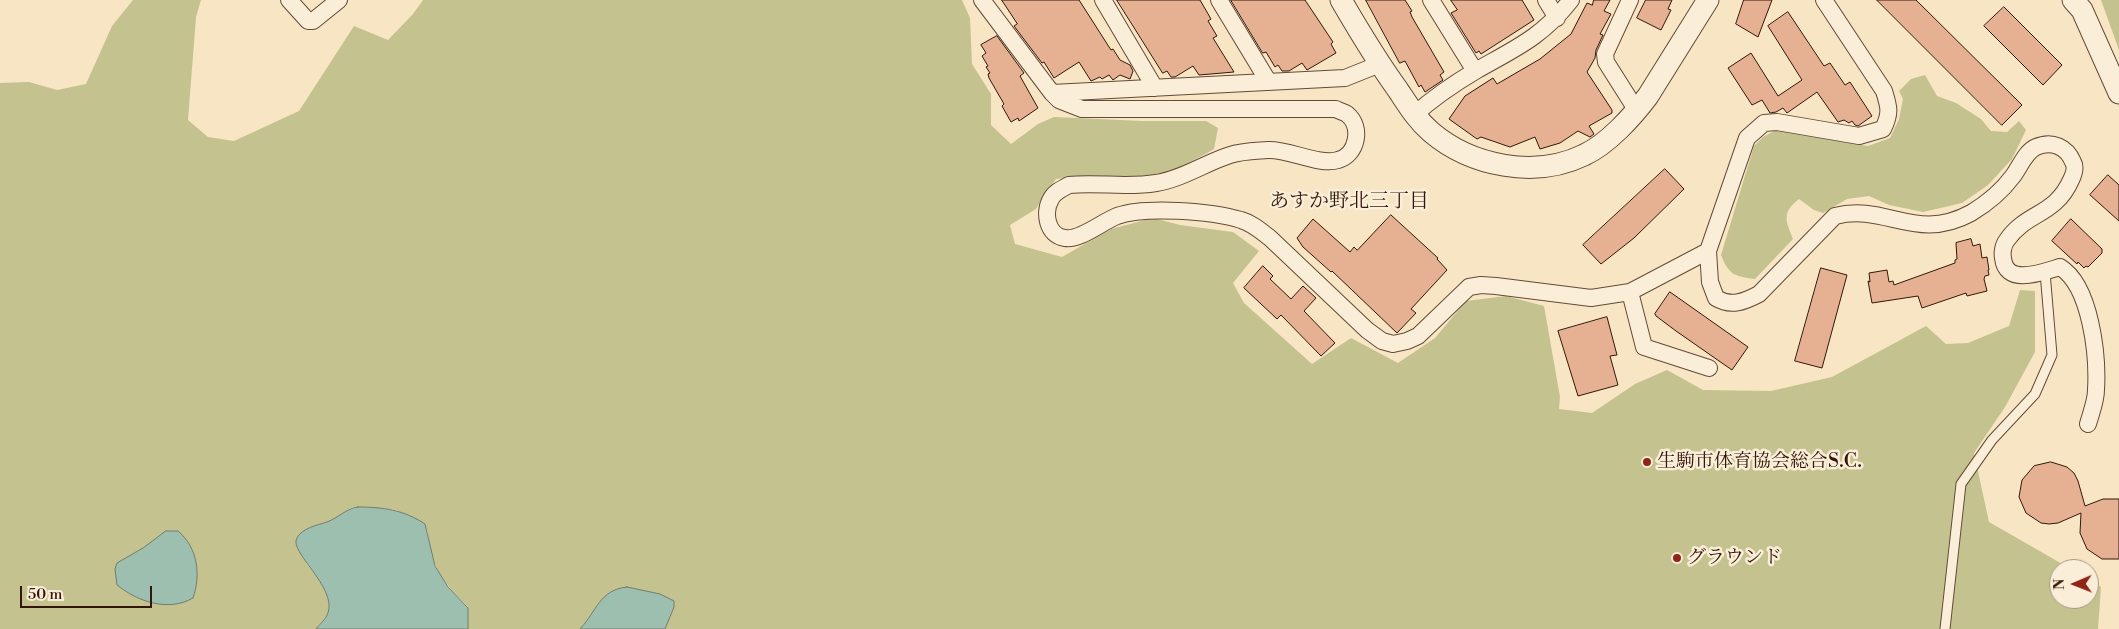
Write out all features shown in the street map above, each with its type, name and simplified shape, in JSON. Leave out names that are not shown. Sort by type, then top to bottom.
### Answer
[{"type":"street","points":[[289,0],[308,21],[313,21],[339,0]]},
{"type":"street","points":[[982,0],[1052,93],[1059,100],[1082,109],[1336,110],[1347,115],[1353,123],[1357,135],[1354,147],[1347,156],[1336,161],[1271,150],[1242,152],[1230,155],[1172,179],[1155,183],[1068,185],[1051,197],[1046,217],[1049,226],[1056,234],[1063,238],[1073,238],[1130,212],[1148,210],[1242,220],[1254,225],[1270,238],[1366,330],[1382,341],[1393,344],[1418,336],[1468,287],[1481,285],[1496,286],[1591,298],[1630,292],[1708,250]]},
{"type":"street","points":[[1103,0],[1156,88]]},
{"type":"street","points":[[1219,0],[1268,81]]},
{"type":"street","points":[[1341,0],[1414,115],[1430,131],[1445,143],[1486,161],[1510,167],[1532,168],[1584,156],[1599,146],[1637,111],[1660,78],[1708,0]]},
{"type":"street","points":[[1431,0],[1475,71]]},
{"type":"street","points":[[1546,0],[1557,18]]},
{"type":"street","points":[[1414,115],[1430,101],[1475,71],[1531,40],[1557,18],[1571,0]]},
{"type":"street","points":[[1630,0],[1605,54],[1606,62],[1637,111]]},
{"type":"street","points":[[1824,0],[1884,91],[1889,117],[1883,129],[1859,136],[1777,122],[1764,123],[1747,138],[1708,250],[1710,282],[1716,298],[1731,304],[1750,299],[1774,281],[1835,216],[1848,212],[1865,212],[1913,225],[1933,226],[1949,222],[1984,206],[2013,176],[2025,156],[2036,147],[2050,144],[2061,147],[2070,154],[2075,165],[2064,195],[2049,209],[2021,224],[2005,241],[2002,254],[2004,264],[2010,272],[2018,276],[2029,276],[2060,267],[2069,273],[2076,282],[2087,309],[2094,347],[2096,390],[2088,424]]},
{"type":"street","points":[[2073,0],[2082,10],[2119,93]]},
{"type":"street","points":[[1052,93],[1344,78],[1380,64]]},
{"type":"street","points":[[1630,292],[1644,347],[1709,368]]},
{"type":"lane","points":[[1945,629],[1961,484],[1992,440],[2035,394],[2052,355],[2045,272]]},
{"type":"shaded area","points":[[133,0],[201,0],[196,17],[188,120],[208,137],[234,141],[299,111],[354,26],[388,40],[413,14],[423,0],[962,0],[970,18],[972,64],[991,94],[991,125],[1011,144],[1038,124],[1054,117],[1142,121],[1206,121],[1218,128],[1214,149],[1167,171],[1127,177],[1056,179],[1036,209],[1010,225],[1015,244],[1062,257],[1111,229],[1153,218],[1180,225],[1233,232],[1259,251],[1233,283],[1244,303],[1312,364],[1351,338],[1398,363],[1435,338],[1466,301],[1506,296],[1544,306],[1560,397],[1559,409],[1592,413],[1635,384],[1667,370],[1703,390],[1771,391],[1832,377],[1926,326],[1946,344],[1968,343],[2009,326],[2020,290],[2035,291],[2035,352],[2005,407],[1974,453],[1989,522],[2054,559],[2049,559],[2049,609],[2099,609],[2099,586],[2101,587],[2098,629],[665,629],[674,607],[585,624],[580,629],[468,629],[468,607],[444,581],[439,572],[432,554],[427,529],[396,510],[358,507],[351,508],[338,518],[306,530],[306,563],[323,586],[329,606],[327,615],[316,629],[0,629],[0,83],[29,82],[57,90],[86,84],[112,26]]},
{"type":"shaded area","points":[[2101,0],[2119,0],[2119,50]]},
{"type":"shaded area","points":[[1925,75],[1937,96],[1956,103],[1981,119],[1991,131],[2007,132],[2019,121],[2026,130],[2012,159],[1988,185],[1962,203],[1923,212],[1889,205],[1869,196],[1847,199],[1823,213],[1814,210],[1799,199],[1787,213],[1788,227],[1793,239],[1755,279],[1742,277],[1730,271],[1721,255],[1754,146],[1763,137],[1776,130],[1868,146],[1890,138],[1899,119],[1903,99],[1899,91],[1911,79]]},
{"type":"shaded area","points":[[358,507],[401,512],[425,524],[435,566],[448,587],[468,608],[468,629],[316,629],[328,613],[329,603],[320,581],[299,552],[296,544],[297,538],[306,529],[327,522],[350,509]]},
{"type":"shaded area","points":[[166,531],[178,531],[190,545],[196,562],[197,580],[193,598],[184,602],[164,605],[144,600],[125,591],[117,585],[115,569],[117,563],[143,548]]},
{"type":"shaded area","points":[[627,587],[660,594],[674,601],[674,607],[665,629],[580,629],[604,597],[610,592]]},
{"type":"building","points":[[1002,0],[1079,0],[1111,50],[1113,49],[1120,60],[1130,65],[1133,71],[1130,79],[1120,75],[1113,80],[1109,75],[1102,79],[1100,77],[1091,81],[1079,62],[1054,78],[1044,62],[1042,63],[1014,26],[1017,24]]},
{"type":"building","points":[[1117,0],[1200,0],[1211,19],[1208,21],[1217,36],[1213,38],[1234,72],[1199,75],[1193,66],[1175,77],[1171,77],[1167,71],[1163,73]]},
{"type":"building","points":[[1231,0],[1305,0],[1333,42],[1331,44],[1336,53],[1307,70],[1302,63],[1289,71],[1282,71],[1278,65],[1275,67],[1266,52],[1263,53]]},
{"type":"building","points":[[1366,0],[1405,0],[1412,11],[1410,12],[1412,17],[1444,72],[1440,75],[1443,80],[1425,92],[1421,85],[1419,87],[1405,61],[1400,63]]},
{"type":"building","points":[[1451,0],[1522,0],[1534,20],[1481,54],[1479,51],[1476,53],[1451,13],[1457,10]]},
{"type":"building","points":[[1594,0],[1610,0],[1604,11],[1611,14],[1600,34],[1603,35],[1596,50],[1595,58],[1587,72],[1612,110],[1612,113],[1589,126],[1594,134],[1590,137],[1578,131],[1560,143],[1540,149],[1535,137],[1510,147],[1481,137],[1477,139],[1449,119],[1465,96],[1493,78],[1497,84],[1540,59],[1571,34],[1587,3],[1592,5]]},
{"type":"building","points":[[1646,0],[1672,0],[1668,9],[1671,10],[1661,30],[1637,18]]},
{"type":"building","points":[[1744,0],[1772,0],[1758,37],[1736,24]]},
{"type":"building","points":[[1877,0],[1916,0],[2022,105],[2002,125]]},
{"type":"building","points":[[2004,7],[2062,65],[2043,85],[1984,26]]},
{"type":"building","points":[[1788,12],[1824,66],[1830,63],[1845,85],[1850,82],[1872,116],[1858,126],[1852,121],[1849,123],[1844,120],[1838,122],[1817,92],[1787,113],[1783,108],[1770,113],[1762,100],[1752,105],[1728,68],[1751,53],[1778,96],[1802,80],[1768,26]]},
{"type":"building","points":[[997,36],[1024,73],[1020,76],[1038,108],[1019,121],[1018,118],[1011,122],[1002,106],[1004,104],[989,78],[988,74],[990,73],[986,67],[988,66],[982,56],[986,53],[981,45]]},
{"type":"building","points":[[1665,169],[1684,189],[1634,238],[1601,264],[1583,245]]},
{"type":"building","points":[[2108,175],[2119,185],[2119,221],[2090,195]]},
{"type":"building","points":[[1391,215],[1438,258],[1447,270],[1411,309],[1416,313],[1397,333],[1332,271],[1303,247],[1297,238],[1313,219],[1350,252],[1354,247],[1357,250]]},
{"type":"building","points":[[2071,219],[2102,249],[2102,253],[2088,267],[2084,268],[2078,262],[2077,264],[2052,241]]},
{"type":"building","points":[[1971,239],[1973,246],[1980,244],[1982,258],[1987,257],[1989,275],[1985,276],[1984,279],[1987,291],[1967,296],[1966,293],[1922,308],[1918,296],[1872,303],[1868,281],[1870,282],[1869,273],[1887,270],[1889,282],[1893,281],[1894,285],[1955,263],[1957,259],[1956,243]]},
{"type":"building","points":[[1263,266],[1273,276],[1270,279],[1291,299],[1303,286],[1316,298],[1304,311],[1335,343],[1321,356],[1281,315],[1277,319],[1244,288]]},
{"type":"building","points":[[1821,268],[1847,275],[1822,368],[1795,361]]},
{"type":"building","points":[[1670,292],[1748,347],[1732,370],[1656,316],[1655,314]]},
{"type":"building","points":[[1607,317],[1617,355],[1610,356],[1618,385],[1578,396],[1558,331]]},
{"type":"building","points":[[2051,462],[2067,467],[2074,473],[2085,506],[2103,499],[2119,499],[2119,559],[2102,559],[2087,549],[2080,533],[2081,513],[2058,523],[2049,524],[2041,523],[2026,513],[2019,497],[2022,480],[2034,466]]},
{"type":"place","name":"生駒市体育協会総合S.C.","points":[[1647,462]]},
{"type":"place","name":"グラウンド","points":[[1677,558]]},
{"type":"district","name":"あすか野北三丁目","points":[[1349,202]]}]
